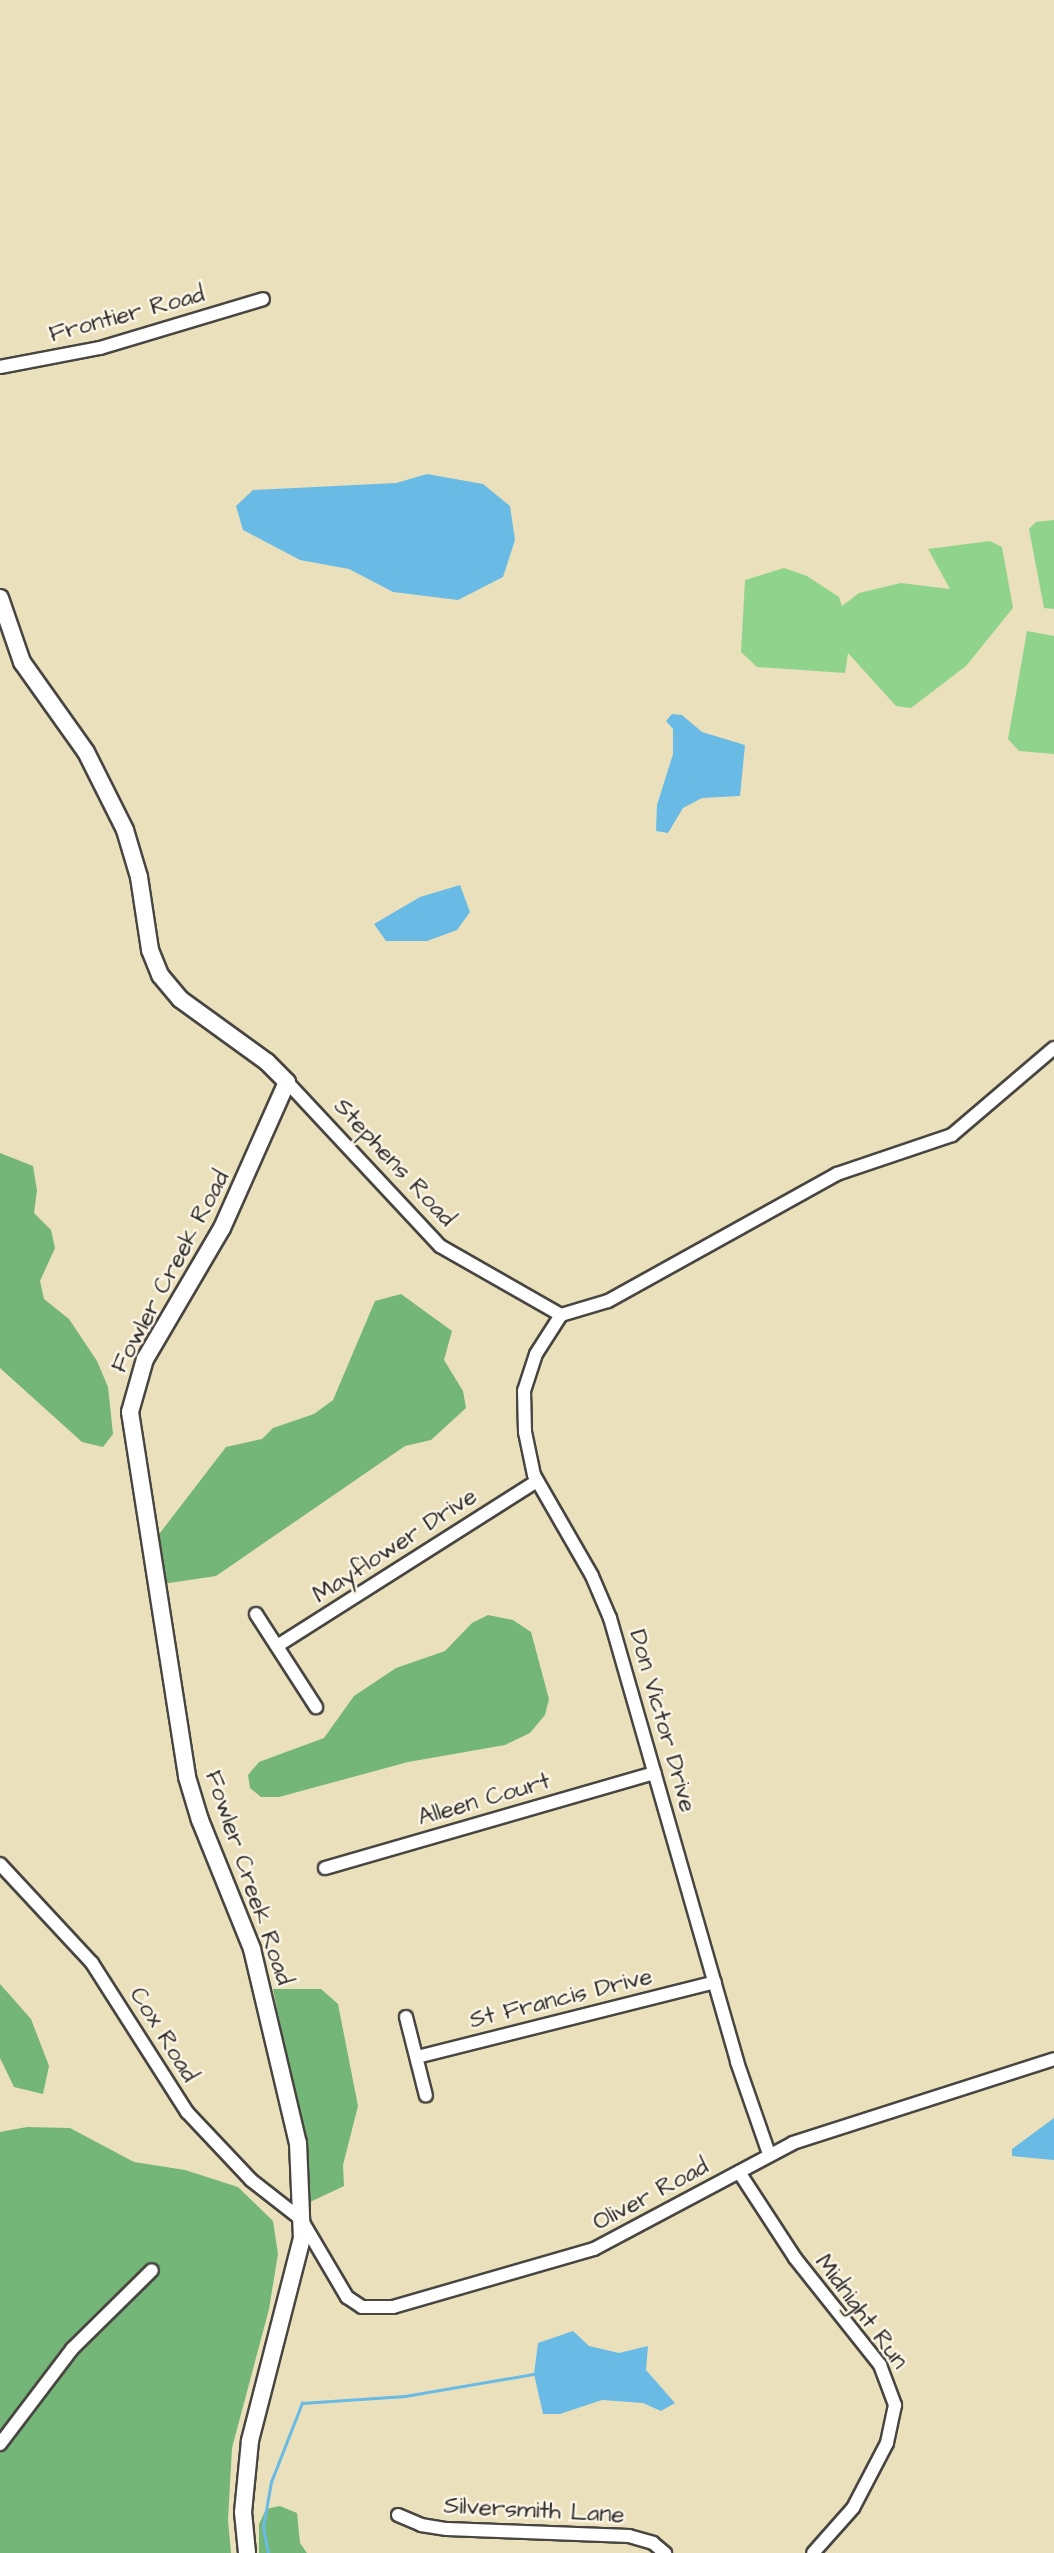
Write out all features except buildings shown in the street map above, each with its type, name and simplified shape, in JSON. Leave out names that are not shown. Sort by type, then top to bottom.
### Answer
[{"type":"main road","name":"Stephens Road","points":[[0,598],[22,662],[86,752],[125,830],[139,877],[150,950],[160,975],[180,999],[267,1062],[287,1082]]},
{"type":"main road","name":"Fowler Creek Road","points":[[247,2553],[245,2473],[302,2238],[298,2143],[264,1990],[187,1777],[130,1412],[145,1359],[222,1228],[287,1082]]},
{"type":"street","name":"Frontier Road","points":[[0,367],[73,355],[263,299]]},
{"type":"street","points":[[561,1315],[608,1301],[837,1174],[952,1135],[1054,1048]]},
{"type":"street","name":"Stephens Road","points":[[287,1082],[440,1246],[561,1315]]},
{"type":"street","name":"Don Victor Drive","points":[[561,1315],[536,1354],[524,1391],[525,1432],[537,1481],[601,1594],[715,1982],[769,2154]]},
{"type":"street","name":"Mayflower Drive","points":[[277,1646],[537,1481]]},
{"type":"street","points":[[256,1614],[316,1707]]},
{"type":"street","name":"Alleen Court","points":[[325,1868],[654,1773]]},
{"type":"street","name":"Cox Road","points":[[0,1864],[92,1964],[187,2112],[251,2180],[301,2219]]},
{"type":"street","name":"St Francis Drive","points":[[417,2057],[715,1982]]},
{"type":"street","points":[[405,2017],[426,2096]]},
{"type":"street","name":"Oliver Road","points":[[301,2219],[347,2297],[362,2307],[394,2307],[594,2249],[769,2154],[847,2122],[1054,2059]]},
{"type":"street","name":"Midnight Run","points":[[739,2172],[788,2249],[880,2365],[895,2405],[887,2443],[853,2508],[813,2553]]},
{"type":"street","points":[[0,2444],[72,2349],[152,2270]]},
{"type":"street","name":"Silversmith Lane","points":[[398,2515],[421,2525],[447,2529],[629,2536],[653,2543],[665,2553]]},
{"type":"green space","points":[[1054,520],[1054,609],[1044,608],[1029,529],[1036,522]]},
{"type":"green space","points":[[990,541],[1002,547],[1013,608],[966,666],[911,708],[896,706],[848,653],[845,673],[757,667],[741,652],[745,580],[784,568],[807,576],[839,597],[842,606],[859,593],[901,583],[950,589],[928,549]]},
{"type":"green space","points":[[1027,631],[1054,636],[1054,754],[1019,751],[1008,739]]},
{"type":"green space","points":[[0,1153],[33,1166],[37,1190],[34,1213],[51,1230],[55,1248],[40,1281],[44,1299],[69,1319],[97,1361],[108,1387],[113,1434],[103,1447],[82,1442],[0,1368]]},
{"type":"green space","points":[[401,1294],[452,1331],[444,1360],[463,1391],[466,1408],[431,1440],[405,1446],[216,1576],[156,1585],[150,1546],[226,1447],[262,1439],[273,1428],[314,1414],[333,1400],[375,1301]]},
{"type":"green space","points":[[488,1615],[513,1620],[531,1632],[549,1699],[545,1715],[530,1733],[505,1745],[408,1762],[279,1797],[261,1797],[250,1788],[248,1775],[259,1762],[324,1738],[354,1696],[396,1668],[445,1651],[472,1623]]},
{"type":"green space","points":[[0,1984],[31,2019],[49,2066],[43,2094],[14,2087],[0,2058]]},
{"type":"green space","points":[[273,1989],[321,1989],[338,2004],[358,2106],[343,2165],[344,2186],[310,2202],[307,2158]]},
{"type":"green space","points":[[27,2127],[70,2128],[134,2162],[185,2170],[238,2187],[273,2221],[278,2254],[269,2309],[232,2448],[228,2520],[231,2553],[0,2553],[0,2132]]},
{"type":"green space","points":[[280,2506],[297,2513],[300,2543],[307,2553],[259,2553],[259,2524],[266,2509]]},
{"type":"water","points":[[427,474],[483,484],[510,506],[515,540],[503,577],[458,600],[393,592],[349,569],[300,560],[243,530],[236,506],[253,490],[396,483]]},
{"type":"water","points":[[672,714],[682,715],[702,732],[745,745],[740,796],[702,798],[683,808],[668,833],[656,831],[657,805],[673,754],[673,729],[666,721]]},
{"type":"water","points":[[460,885],[470,912],[457,930],[427,941],[386,941],[374,924],[420,897]]},
{"type":"water","points":[[1054,2118],[1054,2160],[1012,2156],[1012,2149]]},
{"type":"water","points":[[573,2331],[589,2346],[619,2353],[648,2346],[646,2370],[675,2403],[661,2411],[643,2403],[602,2400],[560,2414],[543,2414],[534,2374],[538,2343]]},
{"type":"waterway","points":[[268,2553],[263,2527],[271,2482],[302,2403],[405,2396],[534,2374]]}]
